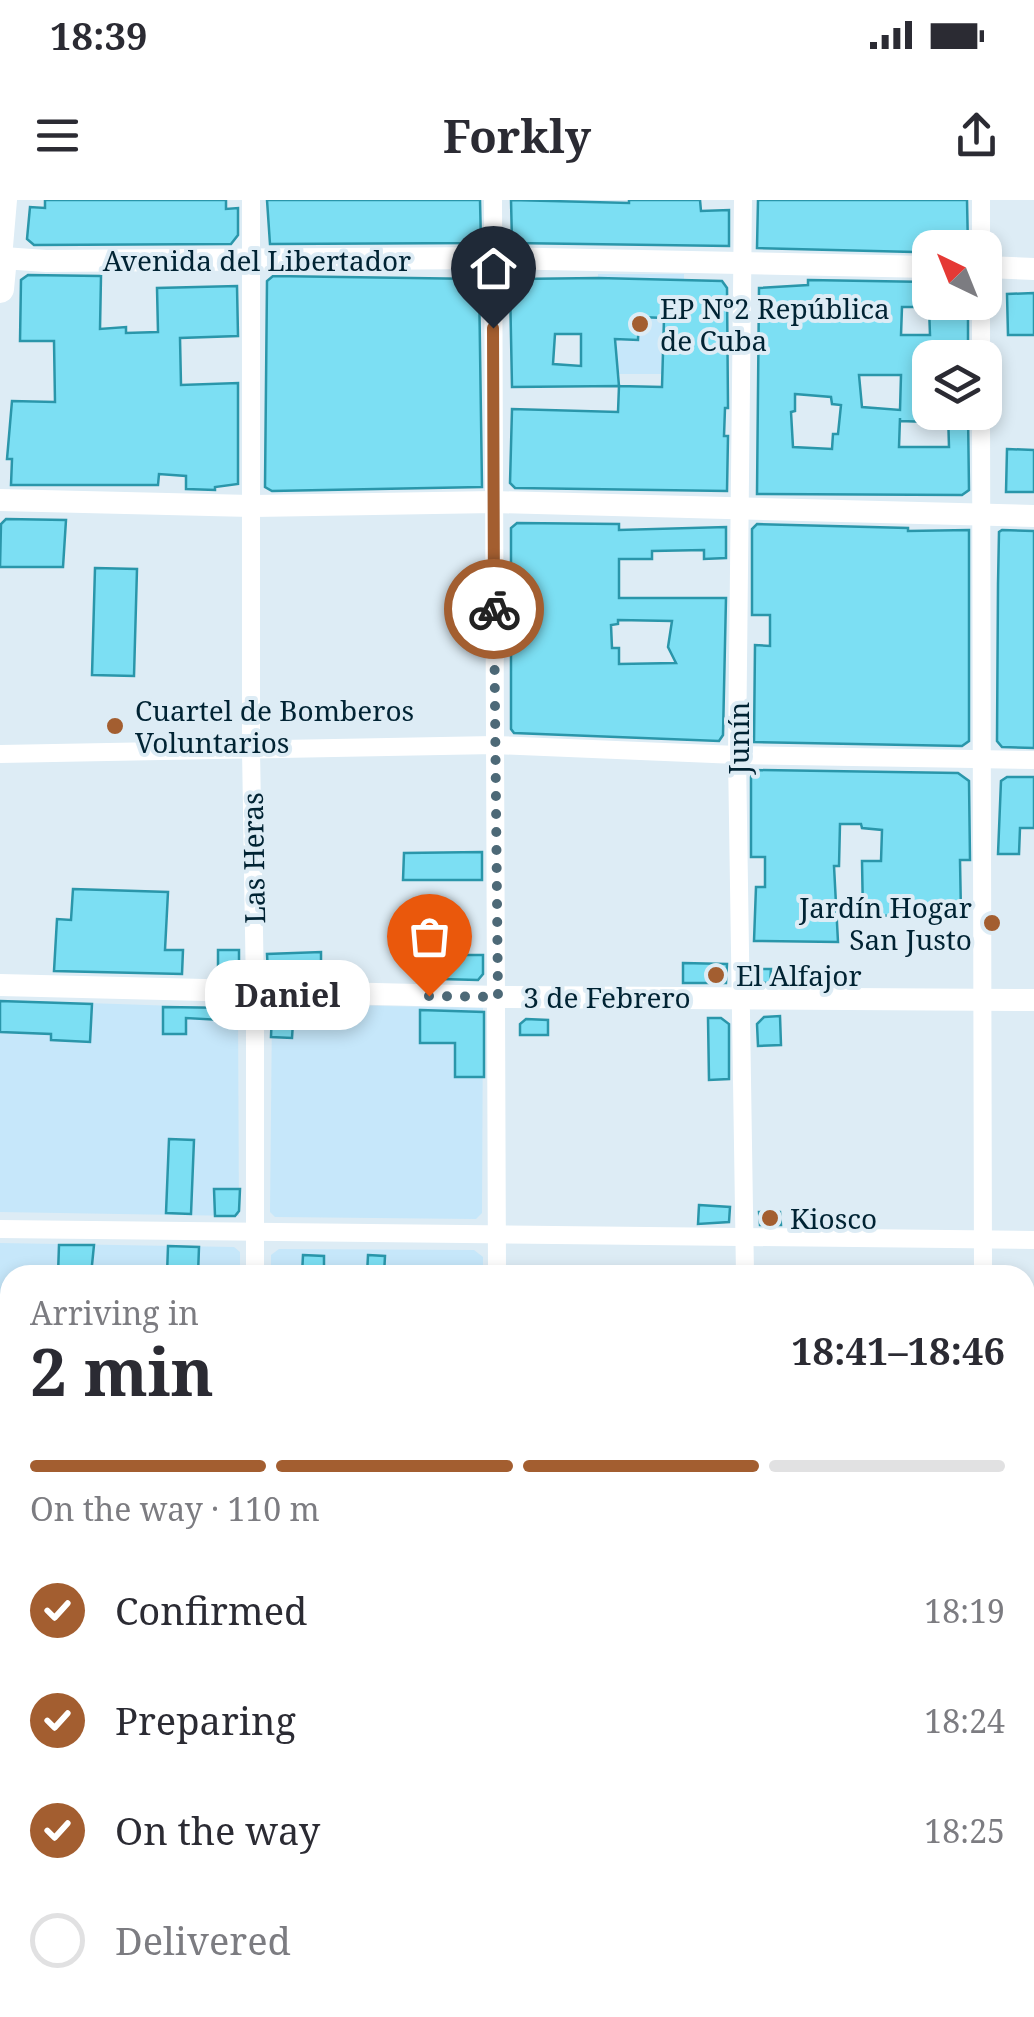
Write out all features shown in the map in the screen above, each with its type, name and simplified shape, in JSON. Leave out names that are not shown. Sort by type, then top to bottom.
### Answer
[{"type":"main road","name":"Avenida del Libertador","points":[[2,257],[46,261],[493,258],[912,267]]},
{"type":"main road","points":[[0,289],[2,257]]},
{"type":"main road","points":[[1002,268],[1034,268]]},
{"type":"main road","points":[[0,500],[251,506],[494,502],[1034,516]]},
{"type":"main road","name":"3 de Febrero","points":[[0,985],[498,997],[1034,1000]]},
{"type":"street","points":[[2,257],[8,200]]},
{"type":"street","name":"Las Heras","points":[[251,200],[255,1265]]},
{"type":"street","points":[[493,200],[497,1265]]},
{"type":"street","name":"Junín","points":[[743,200],[738,755],[745,1265]]},
{"type":"street","points":[[981,200],[981,230]]},
{"type":"street","points":[[981,430],[983,1265]]},
{"type":"street","points":[[0,754],[495,744],[738,755],[1034,760]]},
{"type":"street","points":[[0,1228],[1034,1240]]},
{"type":"shaded area","name":"EP Nº2 República de Cuba","points":[[598,274],[684,274],[683,374],[597,374]]},
{"type":"shaded area","points":[[0,1000],[238,1011],[239,1216],[0,1212]]},
{"type":"shaded area","points":[[279,1004],[483,1008],[482,1213],[476,1219],[275,1217],[270,1212],[272,1010]]},
{"type":"shaded area","points":[[0,1243],[234,1247],[240,1252],[240,1265],[0,1265]]},
{"type":"shaded area","points":[[279,1249],[474,1250],[483,1257],[483,1265],[271,1265],[271,1255]]},
{"type":"building","points":[[45,200],[226,200],[226,209],[238,208],[238,235],[231,244],[34,245],[27,239],[30,207],[45,208]]},
{"type":"building","points":[[267,200],[480,200],[481,243],[270,244]]},
{"type":"building","points":[[511,200],[700,200],[701,211],[729,210],[729,246],[512,243]]},
{"type":"building","points":[[758,200],[967,200],[968,230],[912,230],[912,252],[757,248]]},
{"type":"building","points":[[28,275],[101,276],[100,329],[126,327],[126,333],[158,332],[157,288],[237,286],[238,336],[180,338],[181,385],[238,383],[238,484],[215,490],[186,489],[186,476],[159,474],[158,485],[11,485],[12,459],[7,459],[12,401],[55,402],[54,341],[20,341],[21,280]]},
{"type":"building","points":[[273,276],[479,279],[482,487],[272,491],[265,487],[267,281]]},
{"type":"building","points":[[517,279],[722,281],[727,288],[727,491],[515,488],[510,483],[512,409],[618,412],[619,386],[512,387],[510,286]],"holes":[[[639,317],[664,318],[662,387],[619,386],[615,339],[638,340]],[[555,334],[581,334],[581,366],[553,364]]]},
{"type":"building","points":[[808,280],[912,282],[912,307],[902,307],[901,335],[930,335],[929,320],[968,320],[968,340],[912,340],[912,421],[900,418],[899,447],[949,447],[949,430],[968,430],[969,490],[962,495],[757,494],[759,288],[808,285]],"holes":[[[859,375],[901,375],[900,410],[862,407]],[[795,394],[831,397],[832,404],[841,405],[832,449],[793,447],[791,412],[795,411]]]},
{"type":"building","points":[[1034,293],[1034,335],[1008,335],[1007,294]]},
{"type":"building","points":[[1007,449],[1034,450],[1034,492],[1006,492]]},
{"type":"building","points":[[6,519],[66,520],[63,567],[0,567],[1,524]]},
{"type":"building","points":[[517,523],[619,524],[619,530],[726,527],[726,558],[704,559],[704,550],[652,551],[652,559],[619,559],[619,598],[726,598],[723,735],[719,741],[514,733],[511,528]],"holes":[[[618,620],[672,621],[668,647],[676,663],[619,664],[619,648],[612,648],[611,625],[618,624]]]},
{"type":"building","points":[[757,524],[969,530],[969,741],[962,746],[754,742],[755,645],[770,646],[770,615],[752,615],[752,529]]},
{"type":"building","points":[[1002,530],[1034,531],[1034,748],[1002,747],[997,741]]},
{"type":"building","points":[[95,568],[137,569],[134,676],[92,675]]},
{"type":"building","points":[[754,770],[958,773],[969,781],[970,860],[960,860],[961,915],[863,916],[862,861],[881,861],[882,830],[840,824],[839,866],[834,866],[838,942],[754,941],[756,887],[765,887],[765,857],[751,857]]},
{"type":"building","points":[[1007,777],[1034,777],[1034,828],[1020,828],[1019,854],[998,854],[1001,781]]},
{"type":"building","points":[[482,852],[482,880],[403,880],[404,853]]},
{"type":"building","points":[[73,889],[168,892],[165,950],[183,950],[182,974],[54,971],[57,919],[71,920]]},
{"type":"building","points":[[218,950],[239,950],[239,972],[235,976],[218,975]]},
{"type":"building","points":[[321,952],[321,978],[273,977],[268,973],[267,954]]},
{"type":"building","points":[[441,955],[483,955],[483,974],[478,980],[441,979]]},
{"type":"building","points":[[683,963],[727,964],[726,983],[683,983]]},
{"type":"building","points":[[758,969],[771,969],[770,984],[757,981]]},
{"type":"building","points":[[0,1001],[92,1004],[90,1042],[51,1040],[51,1034],[0,1032]]},
{"type":"building","points":[[163,1007],[234,1008],[239,1021],[186,1018],[186,1034],[163,1034]]},
{"type":"building","points":[[309,1007],[308,1022],[293,1022],[292,1038],[271,1037],[272,1010]]},
{"type":"building","points":[[420,1010],[484,1012],[484,1077],[455,1077],[455,1043],[420,1043]]},
{"type":"building","points":[[780,1016],[781,1045],[758,1046],[757,1024],[764,1017]]},
{"type":"building","points":[[708,1018],[721,1018],[729,1024],[729,1079],[709,1080]]},
{"type":"building","points":[[526,1019],[548,1020],[548,1035],[520,1035],[520,1024]]},
{"type":"building","points":[[169,1139],[194,1140],[191,1214],[166,1213]]},
{"type":"building","points":[[214,1189],[240,1189],[239,1211],[235,1216],[215,1216]]},
{"type":"building","points":[[699,1205],[730,1207],[729,1222],[698,1224]]},
{"type":"building","name":"Kiosco","points":[[759,1212],[780,1212],[781,1225],[760,1225]]},
{"type":"building","points":[[59,1245],[94,1245],[92,1265],[58,1265]]},
{"type":"building","points":[[168,1246],[199,1247],[198,1265],[167,1265]]},
{"type":"building","points":[[303,1255],[324,1256],[324,1265],[302,1265]]},
{"type":"building","points":[[368,1255],[385,1256],[385,1265],[368,1265]]},
{"type":"way so far","points":[[429,996],[498,997],[494,609]]},
{"type":"place","name":"EP Nº2 República de Cuba","points":[[640,324]]},
{"type":"place","name":"Cuartel de Bomberos Voluntarios","points":[[115,726]]},
{"type":"place","name":"Jardín Hogar San Justo","points":[[992,923]]},
{"type":"place","name":"El Alfajor","points":[[716,975]]},
{"type":"place","name":"Daniel","points":[[429,996]]},
{"type":"place","name":"Kiosco","points":[[770,1218]]},
{"type":"route","points":[[493,328],[494,609]]}]
